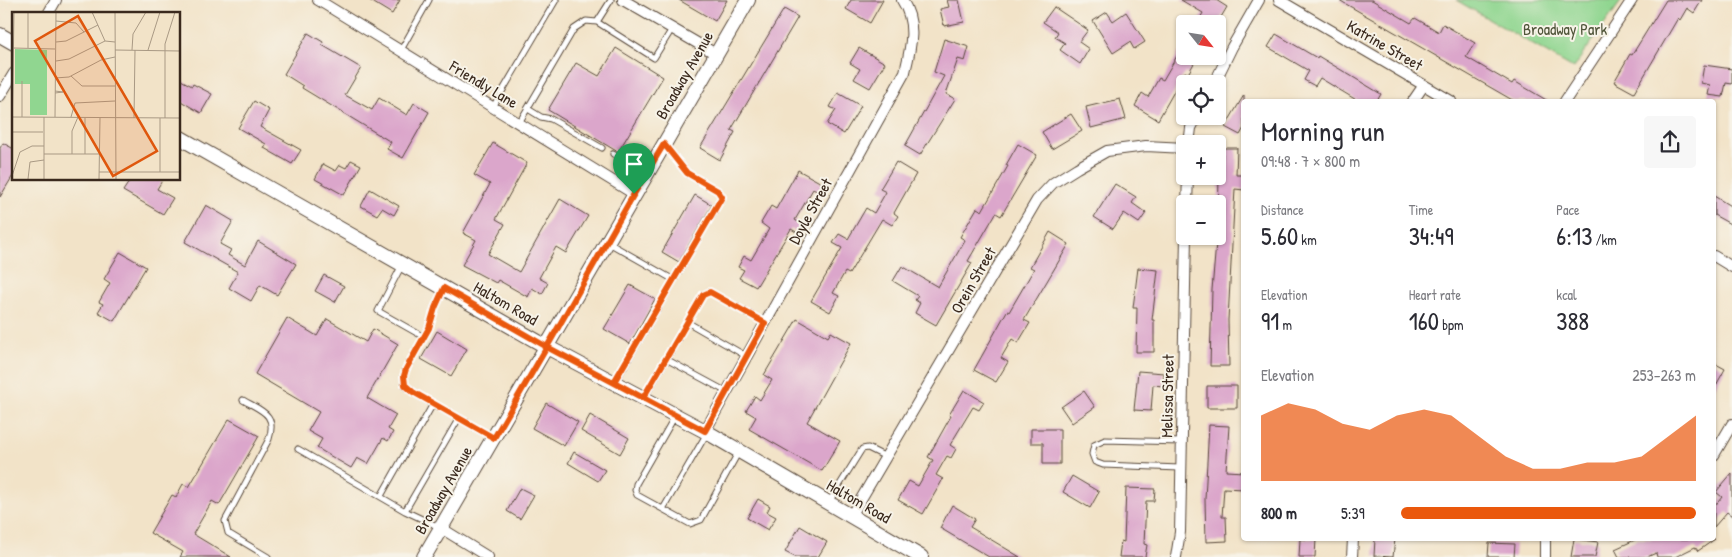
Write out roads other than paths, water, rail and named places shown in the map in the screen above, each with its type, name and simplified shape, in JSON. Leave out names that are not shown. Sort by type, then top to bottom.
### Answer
[{"type":"main road","name":"Broadway Avenue","points":[[424,557],[748,0]]},
{"type":"main road","points":[[0,35],[12,42]]},
{"type":"main road","name":"Haltom Road","points":[[180,138],[547,347],[706,432],[921,557]]},
{"type":"street","points":[[49,12],[56,0]]},
{"type":"street","name":"Friendly Lane","points":[[318,0],[634,194]]},
{"type":"street","points":[[623,0],[716,54]]},
{"type":"street","name":"Doyle Street","points":[[706,432],[746,356],[905,72],[912,42],[912,25],[902,0]]},
{"type":"street","points":[[1218,75],[1258,0]]},
{"type":"street","name":"Katrine Street","points":[[1278,0],[1447,99]]},
{"type":"street","points":[[1566,99],[1632,0]]},
{"type":"street","points":[[0,96],[12,76]]},
{"type":"street","points":[[1414,99],[1424,86]]},
{"type":"street","name":"Orein Street","points":[[851,516],[1037,200],[1054,183],[1107,151],[1146,146],[1176,148]]},
{"type":"street","name":"Melissa Street","points":[[1176,557],[1180,532],[1186,245]]},
{"type":"street","points":[[1716,257],[1732,267]]},
{"type":"street","points":[[1716,451],[1732,424]]},
{"type":"street","points":[[441,528],[488,557]]},
{"type":"street","points":[[1352,557],[1353,541]]},
{"type":"street","points":[[1545,541],[1545,557]]},
{"type":"lane","points":[[400,50],[430,0]]},
{"type":"lane","points":[[597,22],[611,0]]},
{"type":"lane","points":[[492,107],[555,1]]},
{"type":"lane","points":[[519,123],[574,29],[586,21],[597,22],[654,58],[672,28]]},
{"type":"lane","points":[[528,109],[541,117],[551,118],[602,148]]},
{"type":"lane","points":[[614,382],[722,197],[718,191],[687,173],[664,144]]},
{"type":"lane","points":[[613,154],[647,173]]},
{"type":"lane","points":[[607,242],[674,280]]},
{"type":"lane","points":[[402,264],[378,311],[424,337]]},
{"type":"lane","points":[[444,288],[424,337],[406,369],[404,376],[405,385],[432,404],[494,438]]},
{"type":"lane","points":[[643,398],[703,295],[710,292],[765,323]]},
{"type":"lane","points":[[687,322],[746,356]]},
{"type":"lane","points":[[666,359],[727,392]]},
{"type":"lane","points":[[243,400],[266,412],[272,420],[272,430],[270,439],[225,521],[226,529],[228,534],[268,557]]},
{"type":"lane","points":[[380,496],[432,404]]},
{"type":"lane","points":[[675,415],[636,484],[635,490],[637,495],[690,524],[700,520],[739,452]]},
{"type":"lane","points":[[405,511],[459,418]]},
{"type":"lane","points":[[663,509],[706,432]]},
{"type":"lane","points":[[1180,468],[1103,465],[1095,462],[1092,454],[1094,445],[1105,440],[1181,442]]},
{"type":"lane","points":[[828,503],[862,449],[868,448],[886,458]]},
{"type":"lane","points":[[298,449],[405,511],[441,528]]},
{"type":"park label","name":"Broadway Park","points":[[1565,29]]}]
